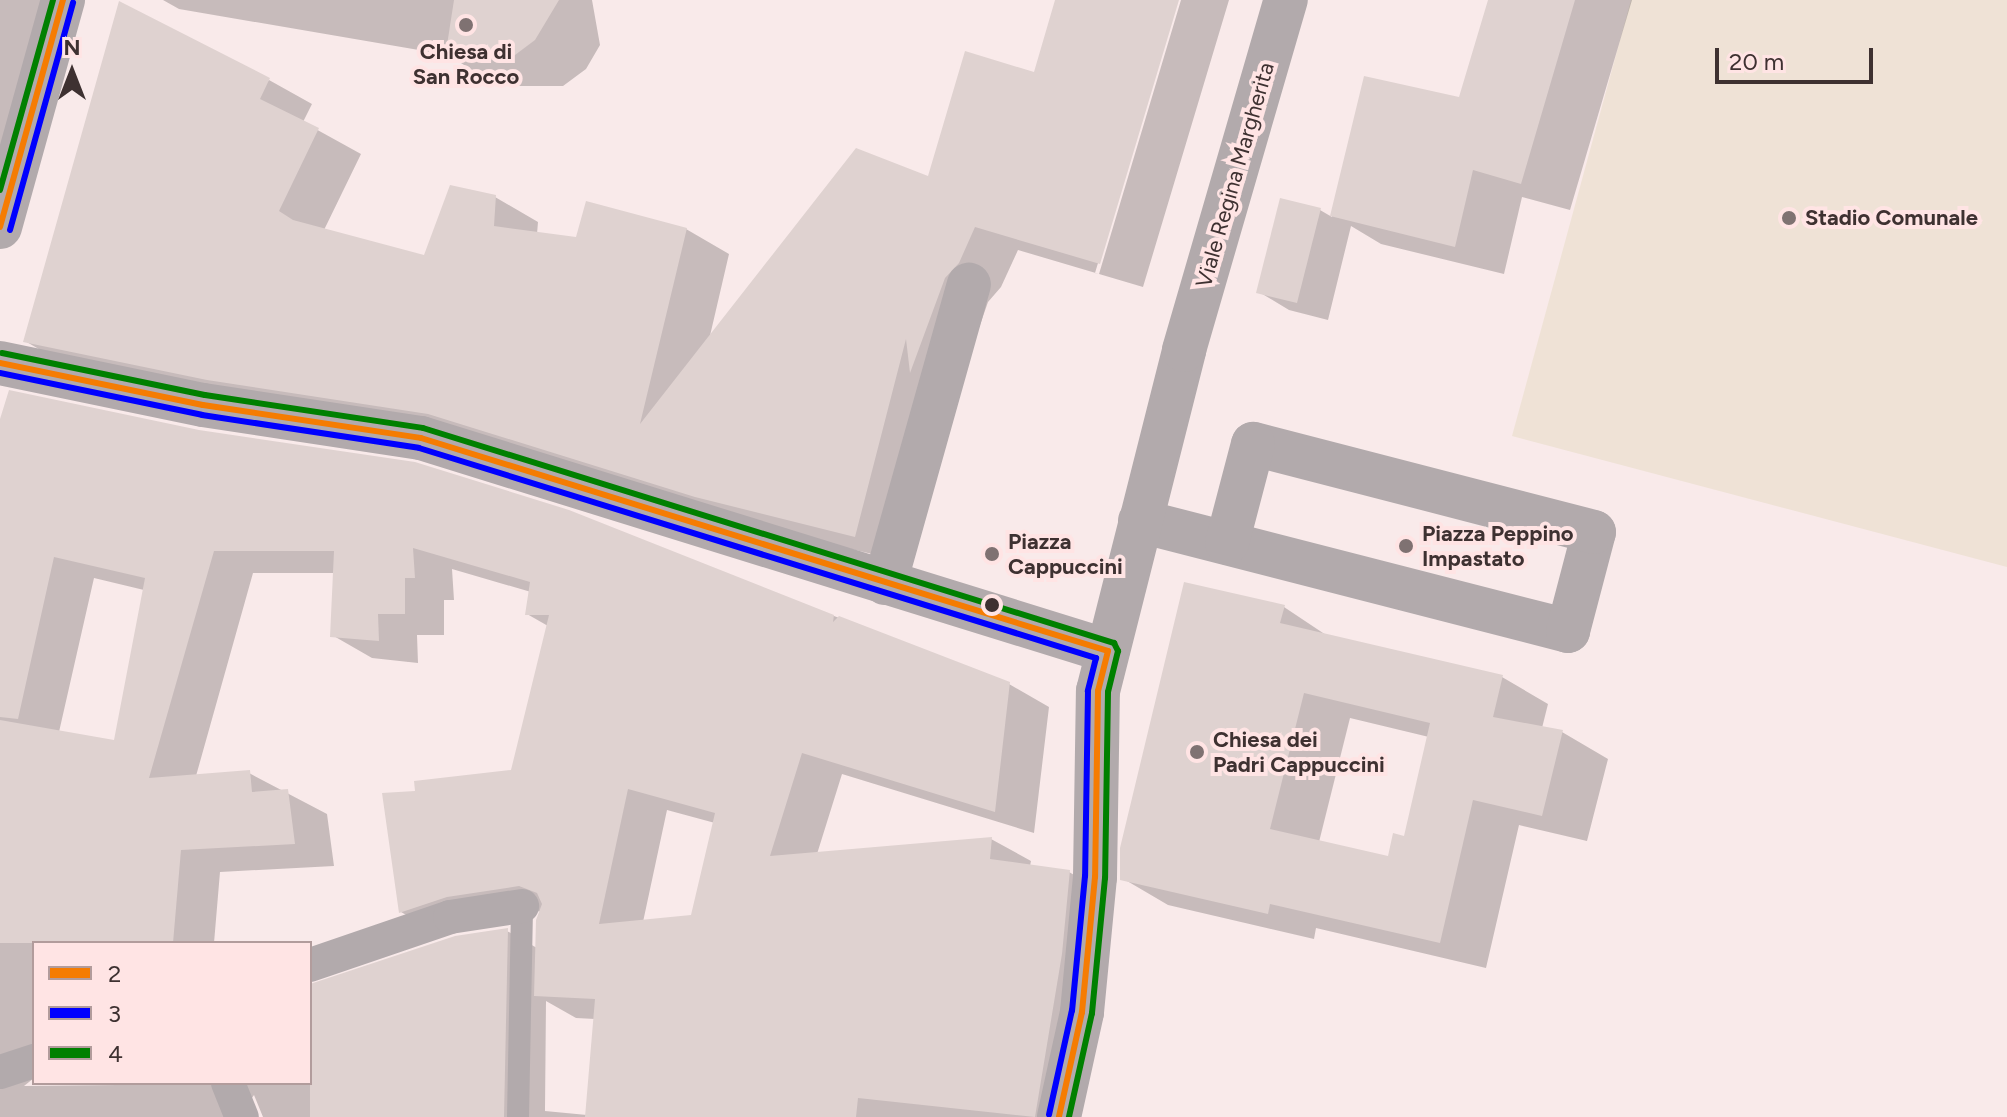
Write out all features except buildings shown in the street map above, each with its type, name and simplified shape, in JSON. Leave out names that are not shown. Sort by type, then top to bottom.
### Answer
[{"type":"street","points":[[0,225],[63,0]]},
{"type":"street","name":"Viale Regina Margherita","points":[[1059,1117],[1082,1012],[1095,877],[1098,691],[1184,350],[1286,0]]},
{"type":"street","points":[[867,577],[969,285]]},
{"type":"street","points":[[0,363],[203,405],[421,438],[1108,651]]},
{"type":"street","points":[[1140,521],[1568,631],[1594,532],[1253,444],[1227,543]]},
{"type":"street","points":[[312,964],[450,917],[522,906]]},
{"type":"street","points":[[0,1072],[32,1062]]},
{"type":"street","points":[[229,1085],[242,1117]]},
{"type":"lane","points":[[518,1117],[522,906]]},
{"type":"shaded area","name":"Stadio Comunale","points":[[1631,0],[2007,0],[2007,567],[1512,436]]},
{"type":"transit line","name":"4","points":[[0,190],[53,0]]},
{"type":"transit line","name":"2","points":[[0,227],[63,0]]},
{"type":"transit line","name":"3","points":[[10,230],[73,3]]},
{"type":"transit line","name":"4","points":[[2,353],[205,395],[423,428],[1114,643],[1118,651],[1108,692],[1105,878],[1092,1013],[1069,1117]]},
{"type":"transit line","name":"2","points":[[0,363],[203,405],[421,438],[1108,651],[1098,691],[1095,877],[1082,1012],[1059,1117]]},
{"type":"transit line","name":"3","points":[[0,373],[202,415],[419,448],[1096,658],[1088,691],[1085,876],[1072,1010],[1049,1115]]},
{"type":"place","name":"Chiesa di San Rocco","points":[[466,25]]},
{"type":"place","name":"Stadio Comunale","points":[[1789,218]]},
{"type":"place","name":"Piazza Peppino Impastato","points":[[1406,546]]},
{"type":"place","name":"Piazza Cappuccini","points":[[992,554]]},
{"type":"place","name":"Chiesa dei Padri Cappuccini","points":[[1197,752]]}]
